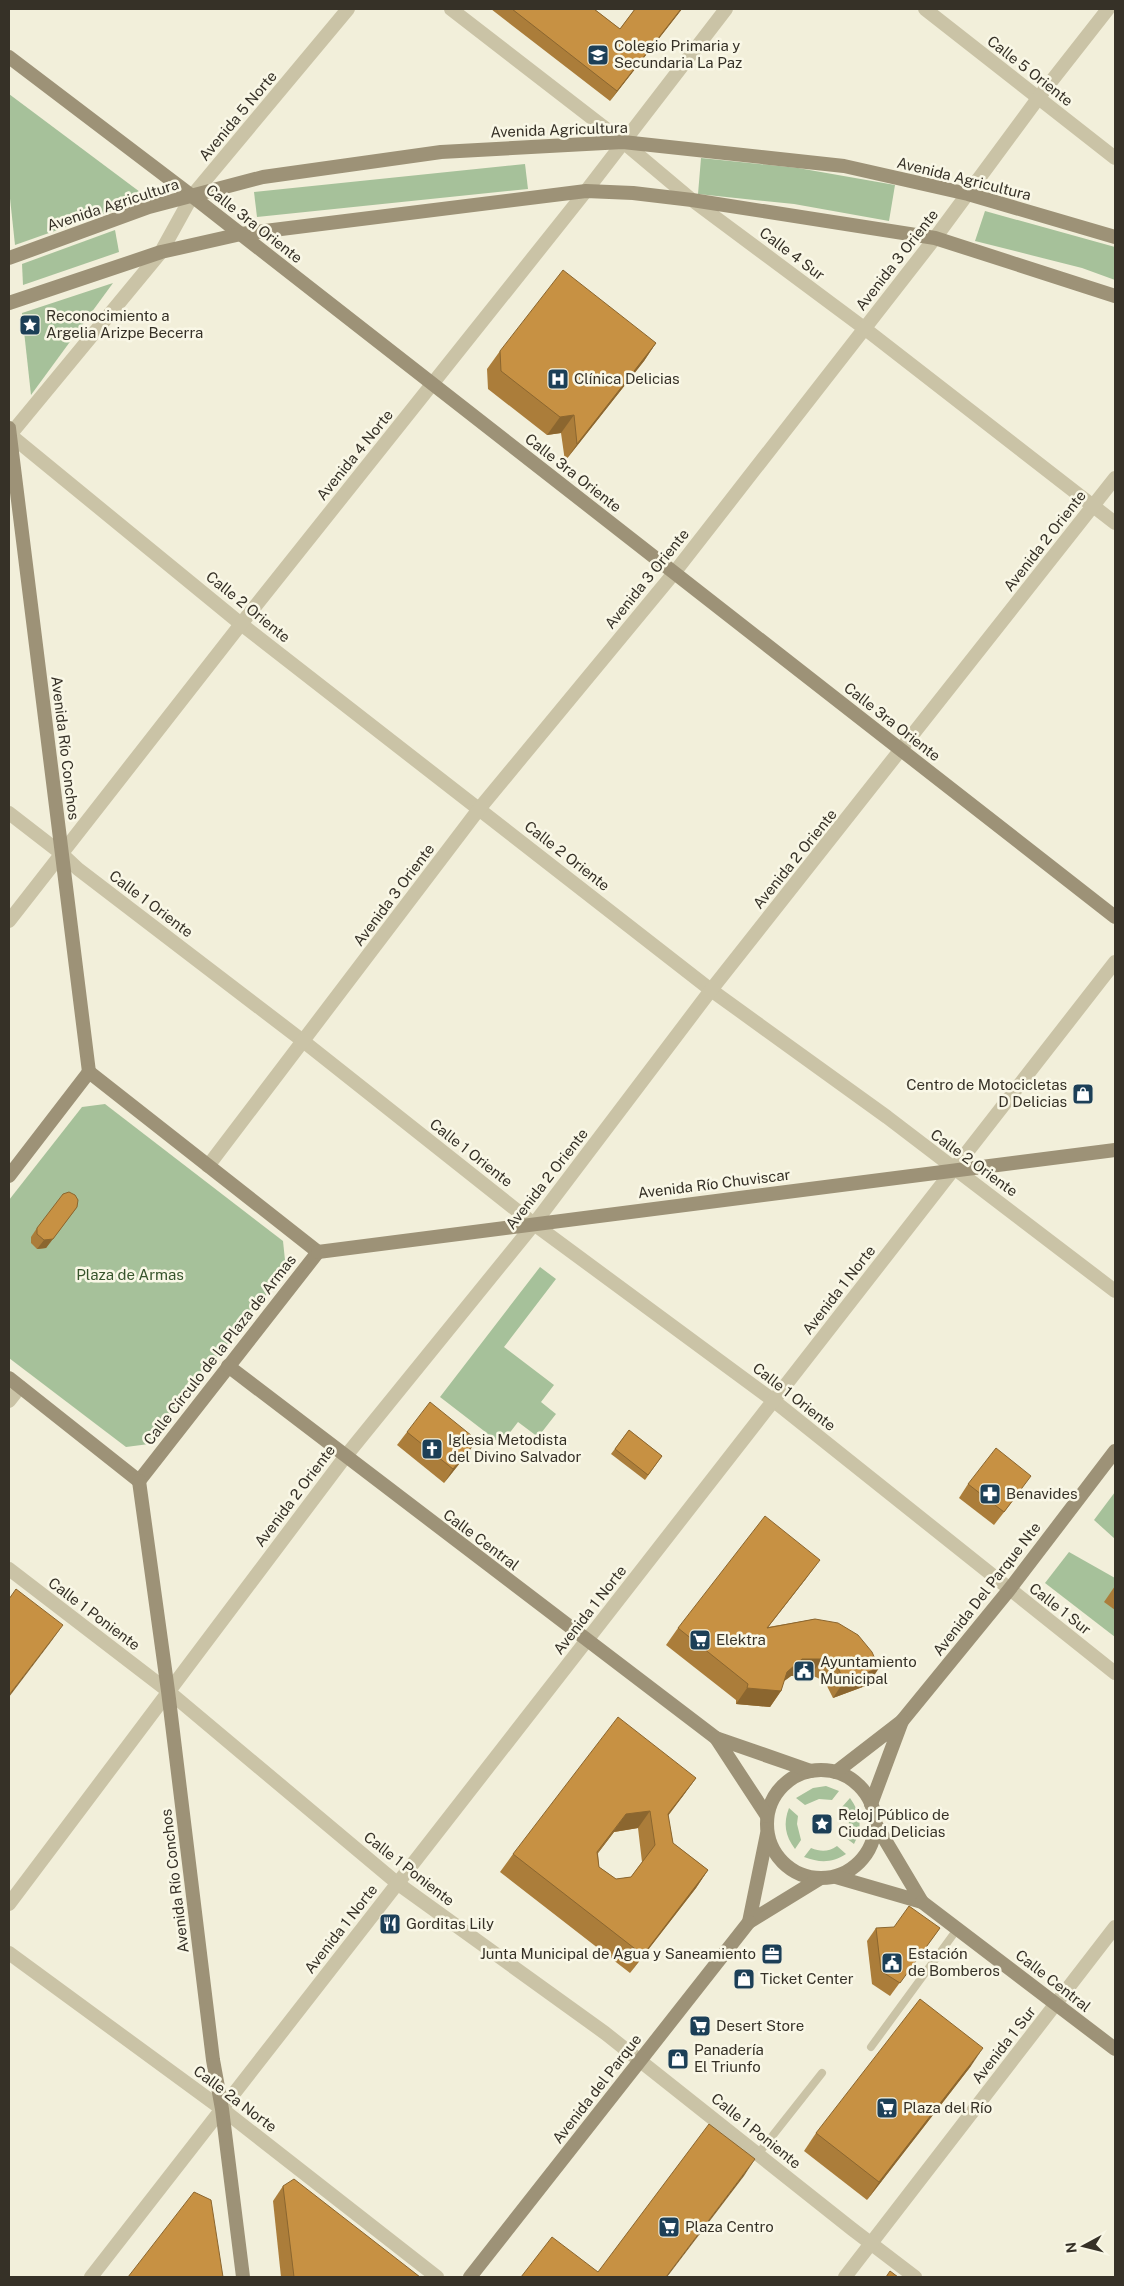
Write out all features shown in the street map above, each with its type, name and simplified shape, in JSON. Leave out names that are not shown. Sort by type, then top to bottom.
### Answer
[{"type":"main road","name":"Calle 3ra Oriente","points":[[9,57],[241,234],[1115,918]]},
{"type":"main road","name":"Avenida Agricultura","points":[[9,258],[149,207],[263,177],[441,152],[623,142],[844,166],[968,194],[1115,237]]},
{"type":"main road","points":[[9,303],[161,252],[241,234],[586,191],[633,193],[692,200],[935,238],[1115,296]]},
{"type":"main road","name":"Avenida Río Conchos","points":[[9,433],[90,1072]]},
{"type":"main road","points":[[9,1176],[90,1072]]},
{"type":"main road","name":"Calle Círculo de la Plaza de Armas","points":[[90,1072],[318,1252],[139,1481]]},
{"type":"main road","name":"Avenida Río Chuviscar","points":[[318,1252],[1115,1150]]},
{"type":"main road","name":"Calle Central","points":[[228,1366],[716,1738]]},
{"type":"main road","points":[[9,1378],[139,1481]]},
{"type":"main road","name":"Avenida Del Parque Nte","points":[[902,1721],[1009,1590],[1115,1451]]},
{"type":"main road","name":"Avenida Río Conchos","points":[[139,1481],[168,1691],[213,2060],[222,2109],[243,2277]]},
{"type":"main road","points":[[836,1772],[902,1721]]},
{"type":"main road","points":[[872,1804],[902,1721]]},
{"type":"main road","points":[[716,1738],[811,1771],[836,1772],[851,1779],[863,1790],[872,1804],[876,1823],[922,1902]]},
{"type":"main road","points":[[716,1738],[767,1816]]},
{"type":"main road","points":[[749,1922],[767,1833],[767,1816],[772,1800],[782,1786],[795,1776],[811,1771]]},
{"type":"main road","points":[[767,1833],[771,1847],[790,1870],[804,1877],[819,1879],[836,1877],[852,1869],[865,1857],[873,1840],[876,1823]]},
{"type":"main road","points":[[836,1877],[922,1902]]},
{"type":"main road","points":[[749,1922],[819,1879]]},
{"type":"main road","name":"Calle Central","points":[[922,1902],[1115,2049]]},
{"type":"main road","name":"Avenida del Parque","points":[[470,2277],[749,1922]]},
{"type":"street","name":"Avenida 5 Norte","points":[[9,433],[161,252],[192,196],[348,9]]},
{"type":"street","name":"Calle 4 Sur","points":[[451,9],[623,142],[692,200],[864,328],[1115,523]]},
{"type":"street","name":"Avenida 4 Norte","points":[[9,921],[241,624],[586,191],[726,9]]},
{"type":"street","name":"Calle 5 Oriente","points":[[925,9],[1115,158]]},
{"type":"street","name":"Avenida 3 Oriente","points":[[208,1166],[479,809],[674,573],[935,238],[1038,97],[1108,9]]},
{"type":"street","name":"Calle 2 Oriente","points":[[9,433],[241,624],[711,990],[887,1117],[1115,1291]]},
{"type":"street","name":"Avenida 2 Oriente","points":[[9,1904],[345,1457],[534,1224],[711,990],[902,751],[1115,478]]},
{"type":"street","name":"Calle 1 Oriente","points":[[9,812],[78,869],[303,1041],[534,1224],[774,1401],[1009,1590]]},
{"type":"street","name":"Avenida 1 Norte","points":[[91,2277],[1115,962]]},
{"type":"street","points":[[9,1401],[20,1387]]},
{"type":"street","name":"Calle 1 Poniente","points":[[9,1569],[168,1691],[397,1883],[640,2060],[915,2277]]},
{"type":"street","name":"Calle 1 Sur","points":[[1009,1590],[1115,1673]]},
{"type":"street","name":"Avenida 1 Sur","points":[[845,2277],[1115,1927]]},
{"type":"street","name":"Calle 2a Norte","points":[[9,1953],[222,2109],[437,2277]]},
{"type":"lane","points":[[871,2047],[958,1928]]},
{"type":"lane","points":[[758,2154],[822,2073]]},
{"type":"green space","points":[[9,94],[148,198],[15,245],[9,189]]},
{"type":"green space","points":[[701,158],[798,168],[895,185],[889,221],[794,204],[698,194]]},
{"type":"green space","points":[[525,164],[528,189],[257,217],[254,192]]},
{"type":"green space","points":[[985,211],[1115,247],[1115,280],[1082,268],[975,241]]},
{"type":"green space","points":[[115,230],[119,252],[23,285],[22,264]]},
{"type":"green space","points":[[113,283],[31,395],[22,313]]},
{"type":"green space","name":"Plaza de Armas","points":[[105,1104],[283,1241],[286,1270],[149,1444],[126,1447],[9,1358],[9,1200],[82,1107]]},
{"type":"green space","points":[[540,1267],[556,1279],[504,1347],[554,1385],[541,1402],[556,1414],[538,1437],[518,1422],[501,1444],[440,1397]]},
{"type":"green space","points":[[1115,1492],[1115,1539],[1094,1520]]},
{"type":"green space","points":[[1069,1552],[1115,1578],[1115,1637],[1045,1583]]},
{"type":"green space","points":[[826,1786],[839,1791],[832,1800],[819,1799],[805,1805],[796,1798],[813,1788]]},
{"type":"green space","points":[[850,1798],[857,1809],[860,1826],[854,1844],[846,1838],[849,1822],[842,1807]]},
{"type":"green space","points":[[789,1808],[798,1816],[797,1824],[801,1840],[795,1849],[786,1829]]},
{"type":"green space","points":[[837,1846],[846,1854],[836,1859],[821,1861],[804,1857],[811,1848],[824,1851]]},
{"type":"building","name":"Colegio Primaria y Secundaria La Paz","points":[[512,9],[594,9],[620,29],[635,9],[681,9],[617,91]]},
{"type":"building","name":"Clínica Delicias","points":[[563,270],[656,343],[577,444],[574,415],[560,417],[501,371],[500,351]]},
{"type":"building","points":[[69,1192],[75,1195],[78,1200],[77,1207],[53,1239],[44,1240],[37,1234],[37,1228],[63,1194]]},
{"type":"building","points":[[430,1402],[477,1440],[453,1469],[407,1432]]},
{"type":"building","points":[[629,1430],[662,1456],[648,1475],[615,1449]]},
{"type":"building","name":"Benavides","points":[[996,1448],[1031,1476],[1004,1512],[968,1484]]},
{"type":"building","points":[[765,1516],[820,1560],[767,1628],[815,1619],[838,1623],[858,1635],[872,1652],[879,1668],[844,1681],[839,1670],[832,1663],[822,1659],[802,1659],[787,1672],[781,1691],[747,1688],[748,1684],[678,1628]]},
{"type":"building","points":[[16,1589],[63,1625],[9,1695],[9,1599]]},
{"type":"building","points":[[618,1717],[696,1778],[668,1814],[673,1843],[708,1870],[643,1955],[513,1854]],"holes":[[[650,1811],[655,1845],[631,1877],[616,1879],[599,1867],[597,1852],[626,1814]]]},
{"type":"building","name":"Estación de Bomberos","points":[[909,1906],[940,1928],[900,1983],[881,1971],[876,1928],[894,1927]]},
{"type":"building","name":"Plaza del Río","points":[[920,1999],[983,2048],[879,2182],[816,2133]]},
{"type":"building","name":"Plaza Centro","points":[[709,2124],[755,2159],[666,2277],[521,2277],[552,2237],[598,2272]]},
{"type":"building","points":[[294,2179],[420,2277],[294,2277],[283,2186]]},
{"type":"building","points":[[194,2192],[211,2200],[223,2277],[128,2277]]},
{"type":"building","points":[[890,2271],[898,2277],[886,2277]]},
{"type":"place","name":"Colegio Primaria y Secundaria La Paz","points":[[598,55]]},
{"type":"place","name":"Reconocimiento a Argelia Arizpe Becerra","points":[[30,325]]},
{"type":"place","name":"Clínica Delicias","points":[[558,379]]},
{"type":"place","name":"Centro de Motocicletas D Delicias","points":[[1083,1094]]},
{"type":"place","name":"Iglesia Metodista del Divino Salvador","points":[[432,1449]]},
{"type":"place","name":"Benavides","points":[[990,1494]]},
{"type":"place","name":"Elektra","points":[[700,1640]]},
{"type":"place","name":"Ayuntamiento Municipal","points":[[804,1671]]},
{"type":"place","name":"Reloj Público de Ciudad Delicias","points":[[822,1824]]},
{"type":"place","name":"Gorditas Lily","points":[[390,1924]]},
{"type":"place","name":"Junta Municipal de Agua y Saneamiento","points":[[772,1954]]},
{"type":"place","name":"Estación de Bomberos","points":[[892,1963]]},
{"type":"place","name":"Ticket Center","points":[[744,1979]]},
{"type":"place","name":"Desert Store","points":[[700,2026]]},
{"type":"place","name":"Panadería El Triunfo","points":[[678,2059]]},
{"type":"place","name":"Plaza del Río","points":[[887,2108]]},
{"type":"place","name":"Plaza Centro","points":[[669,2227]]}]
